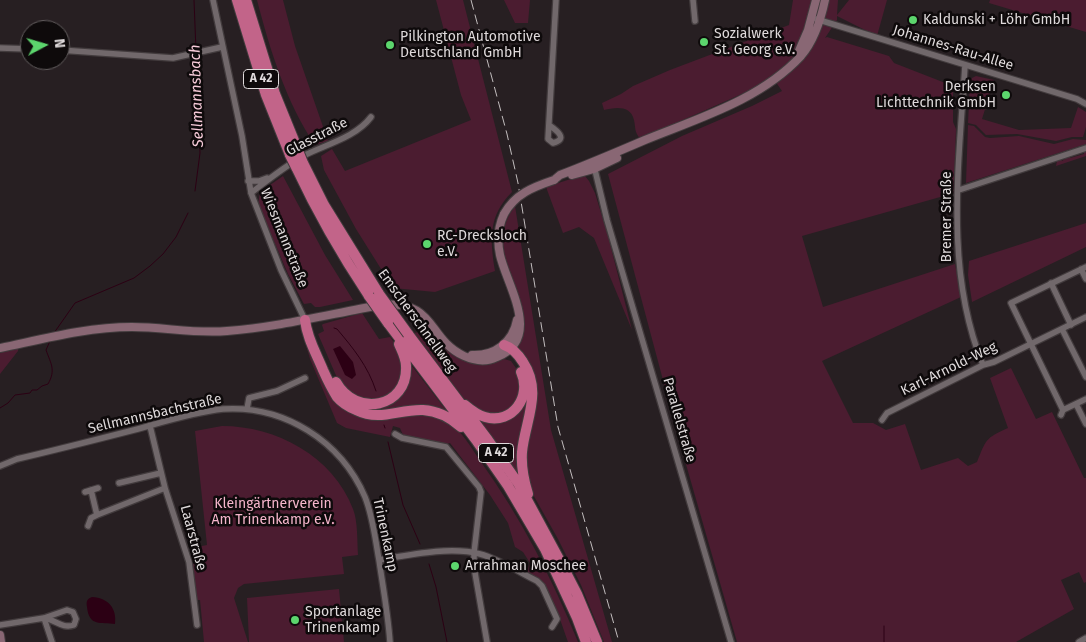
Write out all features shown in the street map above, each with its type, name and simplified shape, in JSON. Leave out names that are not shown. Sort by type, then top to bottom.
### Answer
[{"type":"highway","name":"Emscherschnellweg","points":[[237,0],[266,95],[300,165],[388,323],[450,391],[518,483],[577,594],[597,642]]},
{"type":"highway","name":"Emscherschnellweg","points":[[246,0],[294,152]]},
{"type":"highway","name":"Emscherschnellweg","points":[[374,295],[400,335],[508,486],[545,549],[586,642]]},
{"type":"highway","points":[[305,320],[340,389],[348,398],[364,404],[376,404],[386,401],[396,394],[403,384],[406,366],[400,335]]},
{"type":"highway","points":[[305,320],[306,332],[328,380],[338,398],[350,408],[361,413],[376,416],[415,411],[433,411],[456,422],[476,440]]},
{"type":"highway","points":[[450,391],[471,410],[482,416],[492,419],[500,418],[513,412],[524,397],[525,382],[520,369],[507,348]]},
{"type":"highway","points":[[507,348],[526,367],[532,383],[533,401],[522,460],[526,489],[537,518]]},
{"type":"main road","points":[[0,348],[59,336],[117,328],[225,332],[305,320],[381,305],[406,306],[416,309],[425,316],[443,339],[457,352],[466,357],[482,360],[498,357],[518,338],[521,327],[520,316],[499,247],[498,232],[509,206],[522,194],[649,142],[753,93],[772,82],[801,56],[807,47],[815,32],[816,0]]},
{"type":"main road","points":[[816,19],[825,0]]},
{"type":"main road","points":[[0,635],[1,642]]},
{"type":"street","name":"Wiesmannstraße","points":[[213,0],[242,136],[251,193],[282,270],[305,320]]},
{"type":"street","points":[[549,125],[556,0]]},
{"type":"street","points":[[693,0],[695,21]]},
{"type":"street","name":"Johannes-Rau-Allee","points":[[816,19],[1077,99],[1086,104]]},
{"type":"street","points":[[70,51],[173,58],[222,47]]},
{"type":"street","points":[[0,48],[20,49]]},
{"type":"street","name":"Bremer Straße","points":[[966,65],[957,239],[961,284],[970,330],[983,365]]},
{"type":"street","name":"Glasstraße","points":[[251,193],[272,176],[306,155],[358,130],[371,117]]},
{"type":"street","points":[[959,190],[1086,148]]},
{"type":"street","name":"Parallelstraße","points":[[591,166],[731,642]]},
{"type":"street","name":"Glasstraße","points":[[248,181],[259,181],[272,176]]},
{"type":"street","points":[[1086,279],[1084,268],[1011,303],[1062,413],[1086,399]]},
{"type":"street","points":[[1050,284],[1070,325]]},
{"type":"street","name":"Karl-Arnold-Weg","points":[[882,420],[887,413],[983,365],[994,362],[1086,317]]},
{"type":"street","points":[[1062,329],[1086,377]]},
{"type":"street","points":[[247,409],[249,398],[276,391],[305,378]]},
{"type":"street","points":[[1076,404],[1086,424]]},
{"type":"street","name":"Sellmannsbachstraße","points":[[0,466],[17,459],[150,426],[222,410],[247,409]]},
{"type":"street","name":"Trinenkamp","points":[[247,409],[273,414],[303,426],[328,445],[345,463],[358,483],[370,510],[385,595],[390,642]]},
{"type":"street","name":"Laarstraße","points":[[150,426],[165,488],[189,562],[197,625]]},
{"type":"street","points":[[396,434],[402,438],[446,447],[479,487],[481,492],[474,553],[477,589],[487,642]]},
{"type":"street","points":[[119,483],[161,474]]},
{"type":"street","points":[[97,515],[88,491],[98,488]]},
{"type":"street","points":[[88,526],[91,518],[97,515],[165,488]]},
{"type":"street","points":[[379,560],[434,553],[474,553],[487,556],[536,581],[542,586],[557,619],[552,627]]},
{"type":"street","points":[[0,626],[44,618],[68,610],[75,614],[76,619],[74,625],[66,626],[44,618]]},
{"type":"street","points":[[44,618],[52,642]]},
{"type":"street","points":[[1079,642],[1086,638]]},
{"type":"green space","points":[[257,0],[283,0],[295,46],[328,141],[315,145],[296,111],[273,57]]},
{"type":"green space","points":[[436,0],[463,0],[512,192],[499,210],[493,228],[492,249],[495,271],[435,292],[393,288],[356,229],[324,170],[321,156],[332,149],[345,171],[471,120],[461,95]]},
{"type":"green space","points":[[504,0],[530,0],[528,23],[515,23]]},
{"type":"green space","points":[[793,0],[838,0],[837,15],[849,0],[887,0],[877,36],[837,16],[837,20],[825,38],[827,37],[889,56],[894,63],[953,86],[953,122],[956,129],[954,184],[958,192],[802,236],[823,307],[955,264],[961,297],[822,361],[853,423],[873,423],[886,430],[905,424],[921,470],[958,458],[968,466],[977,462],[987,440],[1008,428],[990,378],[1011,368],[1036,419],[1052,412],[1084,478],[1086,478],[1086,582],[1084,583],[1079,572],[1061,580],[1074,609],[1016,642],[737,642],[679,440],[608,174],[682,136],[782,91],[773,78],[760,86],[640,139],[630,112],[622,108],[604,110],[602,103],[633,86],[670,70],[789,25]]},
{"type":"green space","points":[[990,0],[1086,0],[1086,32],[989,3]]},
{"type":"green space","points":[[976,76],[994,80],[982,119],[1019,130],[1071,128],[1078,107],[1086,112],[1086,127],[1083,137],[1072,137],[1056,141],[1017,134],[986,135],[976,125],[968,123],[970,82]]},
{"type":"green space","points":[[968,125],[974,126],[985,137],[990,138],[1019,136],[1054,144],[1073,139],[1086,140],[1086,144],[966,183]]},
{"type":"green space","points":[[1084,151],[1086,151],[1086,156],[1056,166],[1057,161],[1061,159],[1062,161],[1069,156],[1070,158],[1084,154]]},
{"type":"green space","points":[[283,176],[325,255],[353,300],[320,307],[315,307],[311,303],[304,304],[288,274],[258,204],[260,192]]},
{"type":"green space","points":[[585,176],[595,193],[632,330],[594,238],[579,227],[563,233],[546,187]]},
{"type":"green space","points":[[515,206],[551,430],[612,642],[604,642],[581,585],[531,491],[525,459],[537,403],[537,387],[533,373],[519,348],[524,319],[520,299],[503,247],[503,234],[507,220]]},
{"type":"green space","points":[[1086,223],[1086,247],[972,302],[968,275],[969,261]]},
{"type":"green space","points":[[410,311],[421,317],[450,352],[460,359],[475,364],[504,359],[511,361],[518,371],[522,392],[509,411],[489,416],[470,405],[464,399],[414,333],[423,331]]},
{"type":"green space","points":[[362,313],[379,339],[390,337],[399,349],[403,372],[395,391],[380,400],[353,397],[338,380],[318,334],[324,331],[323,324]]},
{"type":"green space","points":[[302,331],[349,412],[400,413],[438,418],[452,425],[462,434],[496,483],[535,549],[558,595],[578,642],[568,642],[548,594],[542,585],[527,571],[530,563],[523,552],[515,547],[508,523],[490,495],[450,443],[403,435],[400,428],[393,426],[390,437],[346,428],[337,423],[310,359]]},
{"type":"green space","points":[[18,348],[18,351],[0,374],[0,351]]},
{"type":"green space","points":[[408,361],[449,414],[367,412],[344,397],[389,402]]},
{"type":"green space","points":[[529,386],[522,481],[505,456],[505,452],[510,448],[504,452],[501,446],[499,448],[477,417],[501,421]]},
{"type":"green space","name":"Kleingärtnerverein Am Trinenkamp e.V.","points":[[222,426],[242,427],[282,438],[317,459],[344,490],[355,514],[357,525],[358,555],[342,557],[344,574],[244,584],[238,588],[234,598],[248,642],[204,642],[200,600],[196,600],[191,548],[207,545],[195,431]]},
{"type":"green space","name":"Sportanlage Trinenkamp","points":[[339,589],[344,642],[249,642],[247,598]]},
{"type":"shaded area","points":[[340,346],[353,362],[356,375],[352,379],[345,375],[333,349]]},
{"type":"shaded area","points":[[92,597],[103,600],[111,605],[115,614],[115,624],[96,622],[90,618],[87,603],[88,599]]},
{"type":"waterway","name":"Sellmannsbach","points":[[194,0],[196,51]]},
{"type":"waterway","name":"Sellmannsbach","points":[[195,191],[200,153],[196,55]]},
{"type":"waterway","name":"Sellmannsbach","points":[[54,333],[75,303],[134,278],[150,266],[163,254],[176,237],[188,213]]},
{"type":"waterway","points":[[334,328],[337,329],[360,358],[369,373],[376,391]]},
{"type":"waterway","name":"Sellmannsbach","points":[[0,408],[15,395],[30,393],[32,390],[37,390],[48,384],[52,375],[51,363],[46,350],[50,341]]},
{"type":"waterway","points":[[388,442],[403,505],[420,544]]},
{"type":"waterway","points":[[429,564],[436,587],[447,642]]},
{"type":"waterway","points":[[884,626],[884,642]]},
{"type":"railway","points":[[471,0],[507,134],[518,183],[558,427],[619,642]]},
{"type":"place","name":"Kaldunski + Löhr GmbH","points":[[913,20]]},
{"type":"place","name":"Sozialwerk St. Georg e.V.","points":[[704,42]]},
{"type":"place","name":"Pilkington Automotive Deutschland GmbH","points":[[390,45]]},
{"type":"place","name":"Derksen Lichttechnik GmbH","points":[[1006,95]]},
{"type":"place","name":"RC-Drecksloch e.V.","points":[[427,244]]},
{"type":"place","name":"Arrahman Moschee","points":[[455,566]]},
{"type":"place","name":"Sportanlage Trinenkamp","points":[[295,620]]}]
